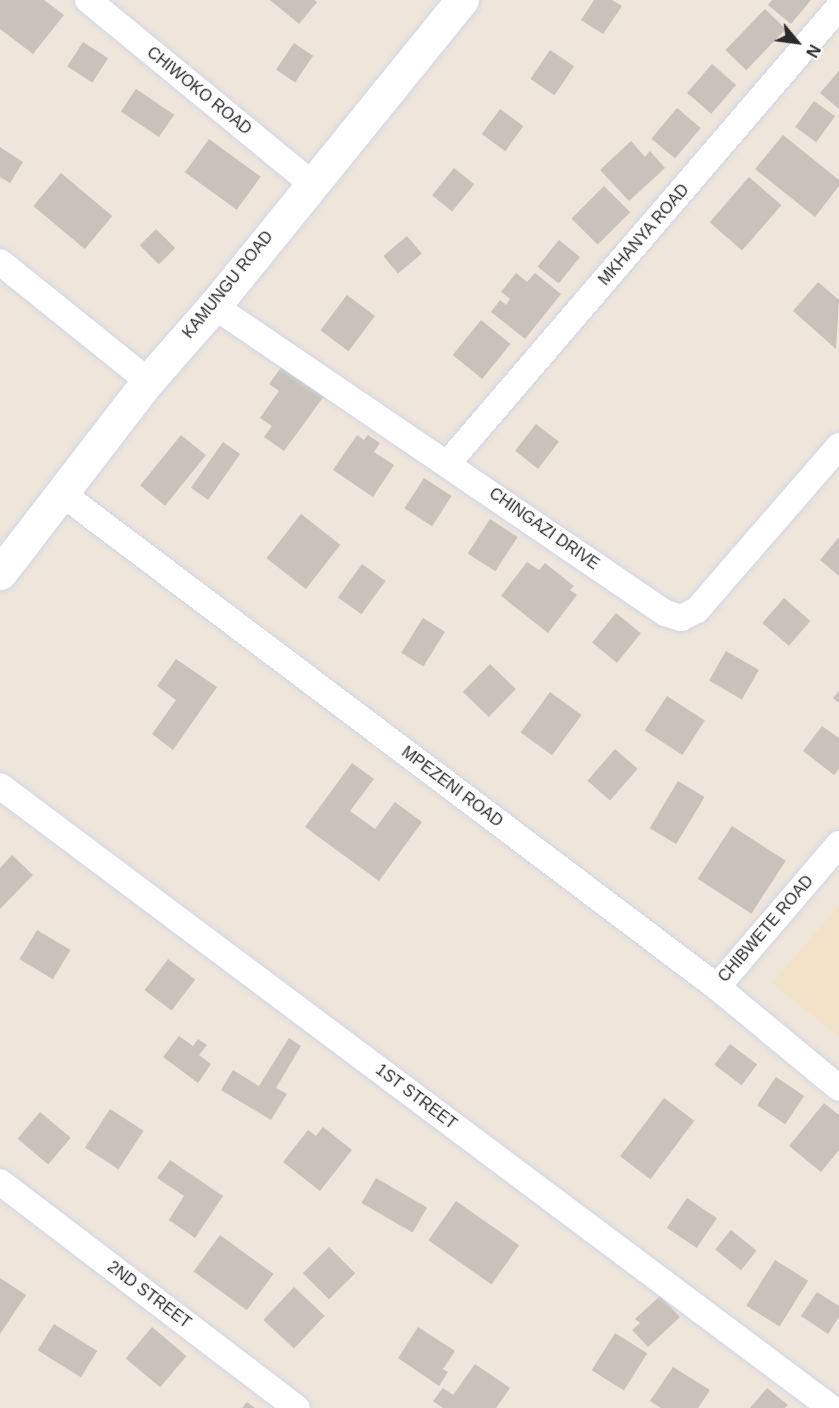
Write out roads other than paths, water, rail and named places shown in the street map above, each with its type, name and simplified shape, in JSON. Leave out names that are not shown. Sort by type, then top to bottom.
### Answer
[{"type":"street","name":"CHIWOKO ROAD","points":[[88,0],[311,183]]},
{"type":"street","name":"KAMUNGU ROAD","points":[[0,573],[60,492],[148,381],[214,306],[311,183],[462,0]]},
{"type":"street","name":"MKHANYA ROAD","points":[[448,463],[839,7]]},
{"type":"street","points":[[0,262],[148,381]]},
{"type":"street","name":"CHINGAZI DRIVE","points":[[214,306],[448,463],[665,613],[681,618],[697,610],[839,446]]},
{"type":"street","name":"MPEZENI ROAD","points":[[60,492],[717,987],[839,1088]]},
{"type":"street","name":"1ST STREET","points":[[0,786],[831,1408]]},
{"type":"street","name":"CHIBWETE ROAD","points":[[717,987],[839,844]]},
{"type":"street","name":"2ND STREET","points":[[0,1182],[297,1408]]}]
